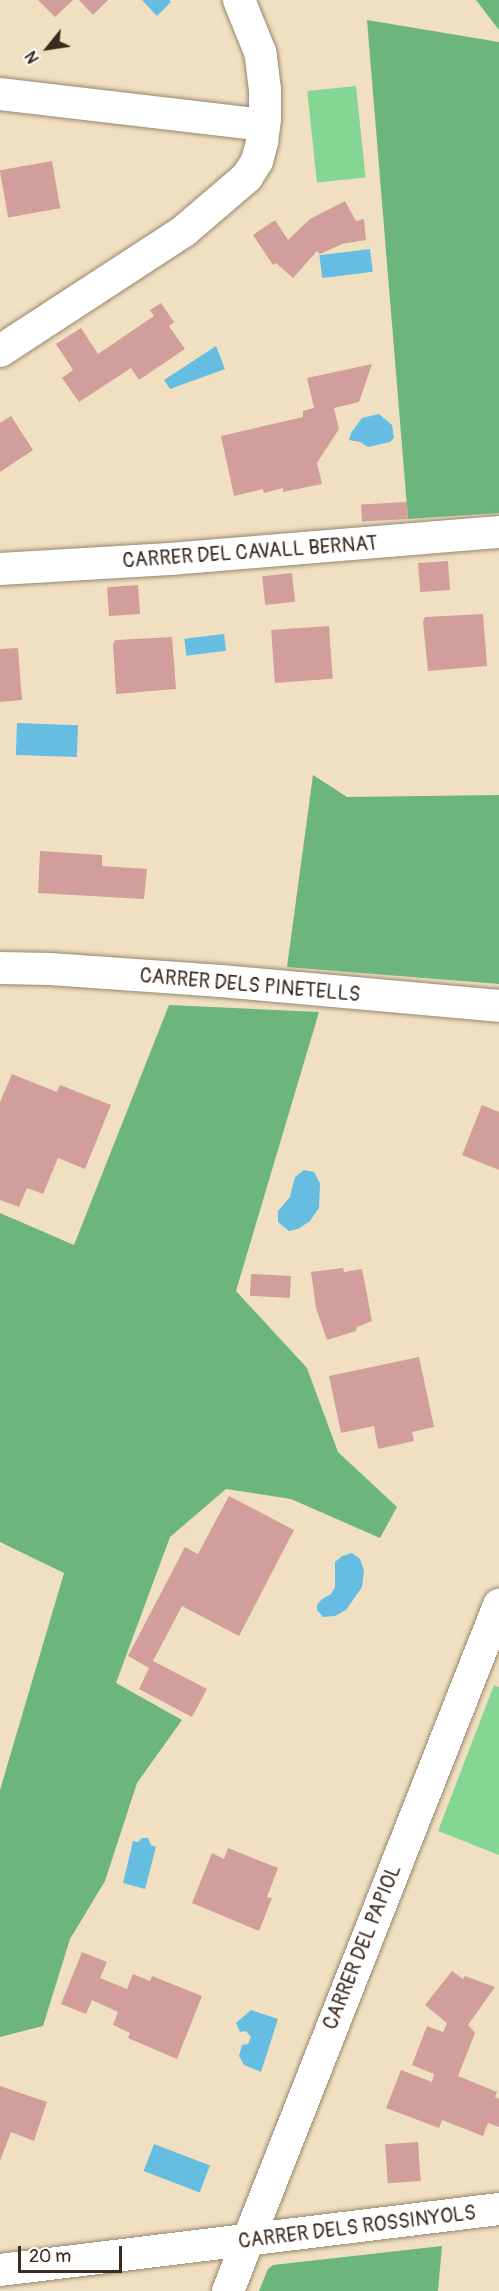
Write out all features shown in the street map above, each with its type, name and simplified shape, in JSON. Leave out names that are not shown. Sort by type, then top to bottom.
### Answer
[{"type":"street","points":[[0,351],[184,231],[247,177],[257,161],[264,125],[265,90],[260,52],[239,0]]},
{"type":"street","points":[[0,94],[264,125]]},
{"type":"street","name":"CARRER DEL CAVALL BERNAT","points":[[0,568],[170,559],[499,532]]},
{"type":"street","name":"CARRER DELS PINETELLS","points":[[0,968],[50,969],[209,980],[499,1006]]},
{"type":"street","name":"CARRER DEL PAPIOL","points":[[228,2291],[499,1605]]},
{"type":"street","name":"CARRER DELS ROSSINYOLS","points":[[0,2270],[499,2210]]},
{"type":"green space","points":[[476,0],[499,0],[499,30]]},
{"type":"green space","points":[[367,20],[499,42],[499,513],[408,519]]},
{"type":"green space","points":[[356,86],[366,177],[317,183],[307,91]]},
{"type":"green space","points":[[313,775],[347,797],[499,795],[499,984],[287,967]]},
{"type":"green space","points":[[169,1005],[319,1012],[236,1291],[307,1368],[338,1452],[397,1507],[380,1538],[291,1499],[226,1489],[170,1537],[116,1683],[182,1720],[137,1783],[105,1881],[70,1939],[43,2026],[0,2037],[0,1790],[64,1573],[0,1542],[0,1213],[74,1245]]},
{"type":"green space","points":[[494,1685],[499,1687],[499,1855],[438,1831]]},
{"type":"green space","points":[[442,2246],[438,2291],[259,2291],[268,2269],[273,2265]]},
{"type":"water","points":[[142,0],[169,0],[171,2],[157,16]]},
{"type":"water","points":[[370,249],[373,272],[322,278],[319,255]]},
{"type":"water","points":[[216,346],[225,369],[170,389],[164,380]]},
{"type":"water","points":[[379,414],[392,425],[394,438],[390,442],[368,447],[360,442],[349,440],[351,433],[362,418]]},
{"type":"water","points":[[224,634],[226,651],[186,656],[184,639]]},
{"type":"water","points":[[17,723],[78,725],[77,757],[16,755]]},
{"type":"water","points":[[304,1170],[314,1172],[320,1183],[319,1208],[310,1221],[298,1229],[289,1231],[278,1222],[278,1211],[290,1197],[295,1177]]},
{"type":"water","points":[[352,1553],[360,1559],[364,1570],[362,1587],[346,1610],[335,1616],[323,1617],[317,1610],[317,1605],[331,1594],[335,1587],[335,1562],[342,1556]]},
{"type":"water","points":[[142,1838],[148,1838],[151,1845],[156,1847],[145,1889],[123,1883],[133,1841],[138,1842]]},
{"type":"water","points":[[251,2010],[278,2019],[261,2072],[244,2065],[239,2056],[242,2045],[248,2044],[251,2037],[246,2031],[240,2032],[236,2023]]},
{"type":"water","points":[[154,2144],[210,2166],[200,2193],[144,2171]]},
{"type":"building","points":[[38,0],[73,0],[55,17]]},
{"type":"building","points":[[79,0],[108,0],[93,15]]},
{"type":"building","points":[[52,161],[60,208],[8,217],[0,170]]},
{"type":"building","points":[[345,201],[356,221],[364,219],[366,240],[342,244],[320,254],[317,251],[293,278],[276,263],[273,265],[253,235],[275,220],[288,240],[310,219]]},
{"type":"building","points":[[161,303],[174,322],[169,326],[185,349],[139,380],[131,368],[79,402],[62,378],[73,370],[56,344],[81,328],[98,354],[154,316],[150,310]]},
{"type":"building","points":[[372,364],[359,402],[334,408],[339,429],[317,463],[322,484],[283,492],[283,488],[264,493],[263,489],[234,496],[221,436],[303,417],[303,411],[314,408],[307,378]]},
{"type":"building","points":[[11,416],[33,450],[0,472],[0,423]]},
{"type":"building","points":[[407,502],[408,519],[362,521],[361,504]]},
{"type":"building","points":[[448,561],[450,590],[420,592],[418,563]]},
{"type":"building","points":[[292,573],[295,602],[265,605],[262,576]]},
{"type":"building","points":[[138,585],[140,614],[109,616],[107,587]]},
{"type":"building","points":[[483,614],[487,666],[428,671],[423,622],[425,617]]},
{"type":"building","points":[[329,626],[333,679],[275,683],[271,630]]},
{"type":"building","points":[[172,637],[176,689],[116,694],[113,645],[115,640]]},
{"type":"building","points":[[18,648],[22,700],[0,702],[0,649]]},
{"type":"building","points":[[40,851],[102,855],[102,866],[147,869],[144,899],[38,893]]},
{"type":"building","points":[[12,1074],[57,1092],[60,1085],[111,1105],[85,1169],[58,1158],[43,1194],[27,1188],[19,1207],[0,1200],[0,1102]]},
{"type":"building","points":[[482,1105],[499,1112],[499,1170],[462,1155]]},
{"type":"building","points":[[343,1268],[344,1272],[362,1269],[372,1321],[357,1327],[356,1331],[327,1340],[316,1308],[311,1272]]},
{"type":"building","points":[[251,1274],[291,1276],[290,1298],[250,1296]]},
{"type":"building","points":[[419,1357],[434,1427],[412,1432],[414,1441],[378,1449],[374,1426],[341,1433],[329,1376]]},
{"type":"building","points":[[229,1496],[294,1530],[239,1636],[182,1606],[153,1661],[207,1689],[192,1717],[139,1689],[149,1668],[128,1656],[185,1547],[198,1554]]},
{"type":"building","points":[[228,1848],[278,1868],[267,1897],[272,1898],[259,1931],[192,1903],[212,1853],[224,1859]]},
{"type":"building","points":[[82,1952],[107,1962],[100,1978],[127,1989],[133,1974],[150,1981],[152,1976],[202,1996],[177,2059],[128,2038],[130,2033],[113,2025],[118,2012],[92,2000],[86,2014],[61,2004]]},
{"type":"building","points":[[452,1971],[463,1979],[465,1976],[495,1987],[468,2025],[475,2033],[458,2076],[497,2092],[495,2097],[499,2099],[499,2127],[488,2123],[483,2136],[442,2120],[439,2128],[386,2108],[401,2070],[432,2082],[434,2074],[412,2065],[427,2026],[443,2032],[447,2023],[425,2005]]},
{"type":"building","points":[[0,2086],[47,2102],[34,2141],[11,2132],[0,2161]]},
{"type":"building","points":[[418,2142],[421,2181],[388,2183],[385,2144]]}]
